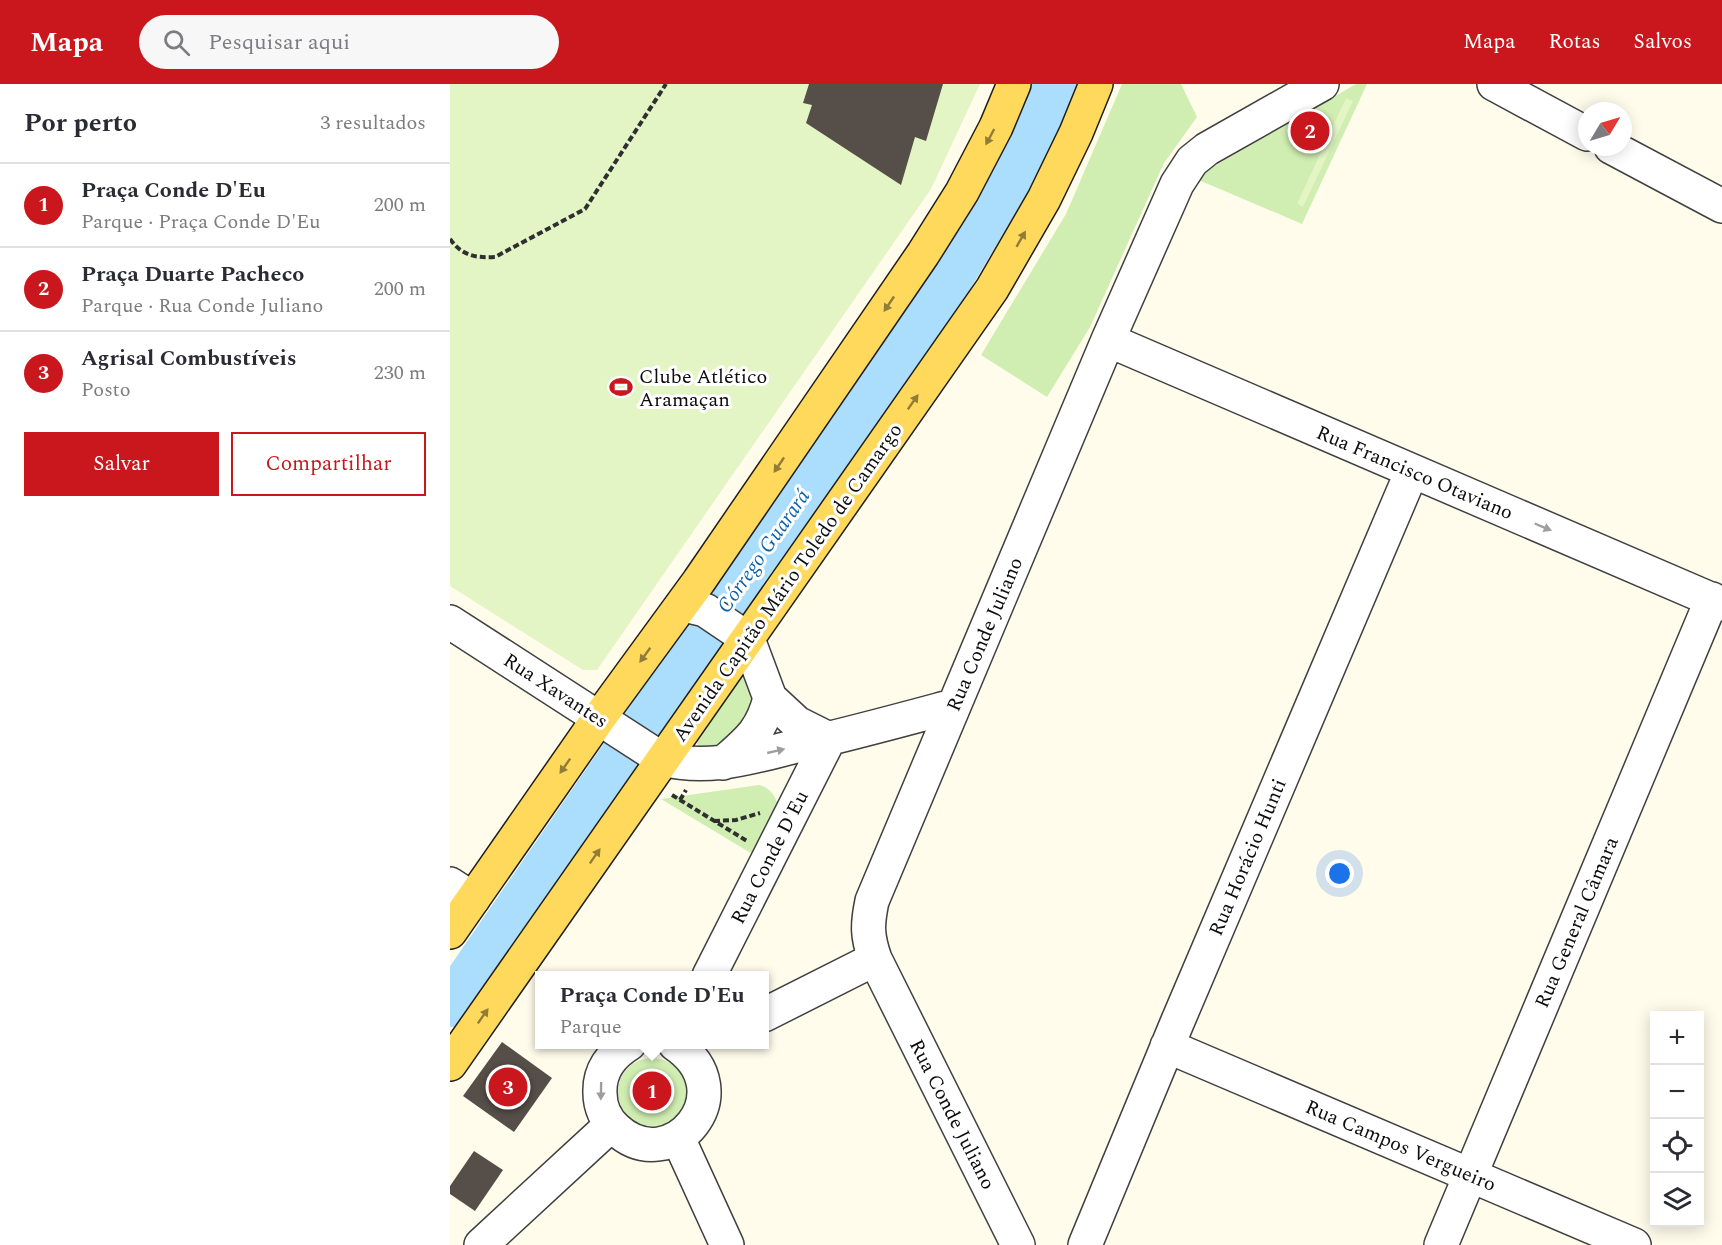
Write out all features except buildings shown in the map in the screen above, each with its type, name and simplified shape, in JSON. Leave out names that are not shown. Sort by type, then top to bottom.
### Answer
[{"type":"main road","name":"Avenida Capitão Mário Toledo de Camargo","points":[[450,1064],[635,748],[692,609],[967,183],[996,127],[1014,84]]},
{"type":"main road","name":"Avenida Capitão Mário Toledo de Camargo","points":[[450,932],[462,891],[635,748],[742,635],[992,289],[1044,199],[1076,133],[1096,84]]},
{"type":"street","name":"Rua Conde Juliano","points":[[1018,1245],[875,959],[867,923],[872,901],[1108,340],[1177,184],[1192,161],[1207,148],[1322,84]]},
{"type":"street","points":[[1494,84],[1578,129]]},
{"type":"street","points":[[1628,156],[1722,206]]},
{"type":"street","name":"Rua Francisco Otaviano","points":[[1108,340],[1717,602]]},
{"type":"street","name":"Rua Horácio Hunti","points":[[1085,1245],[1167,1046],[1412,471]]},
{"type":"street","name":"Rua General Câmara","points":[[1441,1245],[1469,1174],[1717,602]]},
{"type":"street","points":[[692,609],[742,635],[770,698],[797,723],[829,739]]},
{"type":"street","name":"Rua Xavantes","points":[[450,622],[635,748]]},
{"type":"street","points":[[723,764],[757,731],[765,717],[770,698]]},
{"type":"street","points":[[635,748],[680,764],[723,764],[953,706]]},
{"type":"street","name":"Rua Conde D'Eu","points":[[711,971],[829,739]]},
{"type":"street","points":[[769,1013],[875,959]]},
{"type":"street","name":"Rua Campos Vergueiro","points":[[1167,1046],[1634,1245]]},
{"type":"street","points":[[620,1049],[610,1059],[603,1072],[600,1100],[611,1125],[622,1135],[642,1143],[664,1143],[678,1138],[688,1130],[702,1109],[704,1083],[700,1071],[694,1060],[681,1049]]},
{"type":"street","points":[[481,1245],[611,1125]]},
{"type":"street","points":[[678,1138],[727,1245]]},
{"type":"path","points":[[450,239],[456,248],[466,255],[480,258],[495,257],[585,209],[666,84]]},
{"type":"path","points":[[635,748],[714,821],[741,837],[768,859]]},
{"type":"path","points":[[714,821],[736,820],[778,806],[795,806]]},
{"type":"green space","name":"Clube Atlético Aramaçan","points":[[450,84],[980,84],[931,189],[597,670],[583,670],[450,586]]},
{"type":"green space","points":[[1122,84],[1181,84],[1197,117],[1164,163],[1090,327],[1047,397],[981,355],[1066,214]]},
{"type":"green space","points":[[1356,84],[1367,84],[1302,224],[1194,178]]},
{"type":"green space","points":[[1346,98],[1353,101],[1303,207],[1297,204]]},
{"type":"green space","points":[[744,669],[757,707],[736,731],[717,746],[708,749],[700,748],[695,739]]},
{"type":"green space","points":[[759,785],[772,792],[778,806],[754,855],[661,799]]},
{"type":"green space","points":[[652,1058],[665,1061],[676,1068],[683,1079],[686,1092],[683,1105],[676,1116],[665,1123],[652,1126],[639,1123],[628,1116],[621,1105],[618,1092],[621,1079],[628,1068],[639,1061]]},
{"type":"waterway","name":"Córrego Guarará","points":[[450,1005],[947,285],[1029,147],[1055,84]]},
{"type":"place","name":"Praça Duarte Pacheco","points":[[1310,131]]},
{"type":"place","name":"Clube Atlético Aramaçan","points":[[621,387]]},
{"type":"place","name":"Agrisal Combustíveis","points":[[508,1087]]},
{"type":"place","name":"Praça Conde D'Eu","points":[[652,1091]]}]
